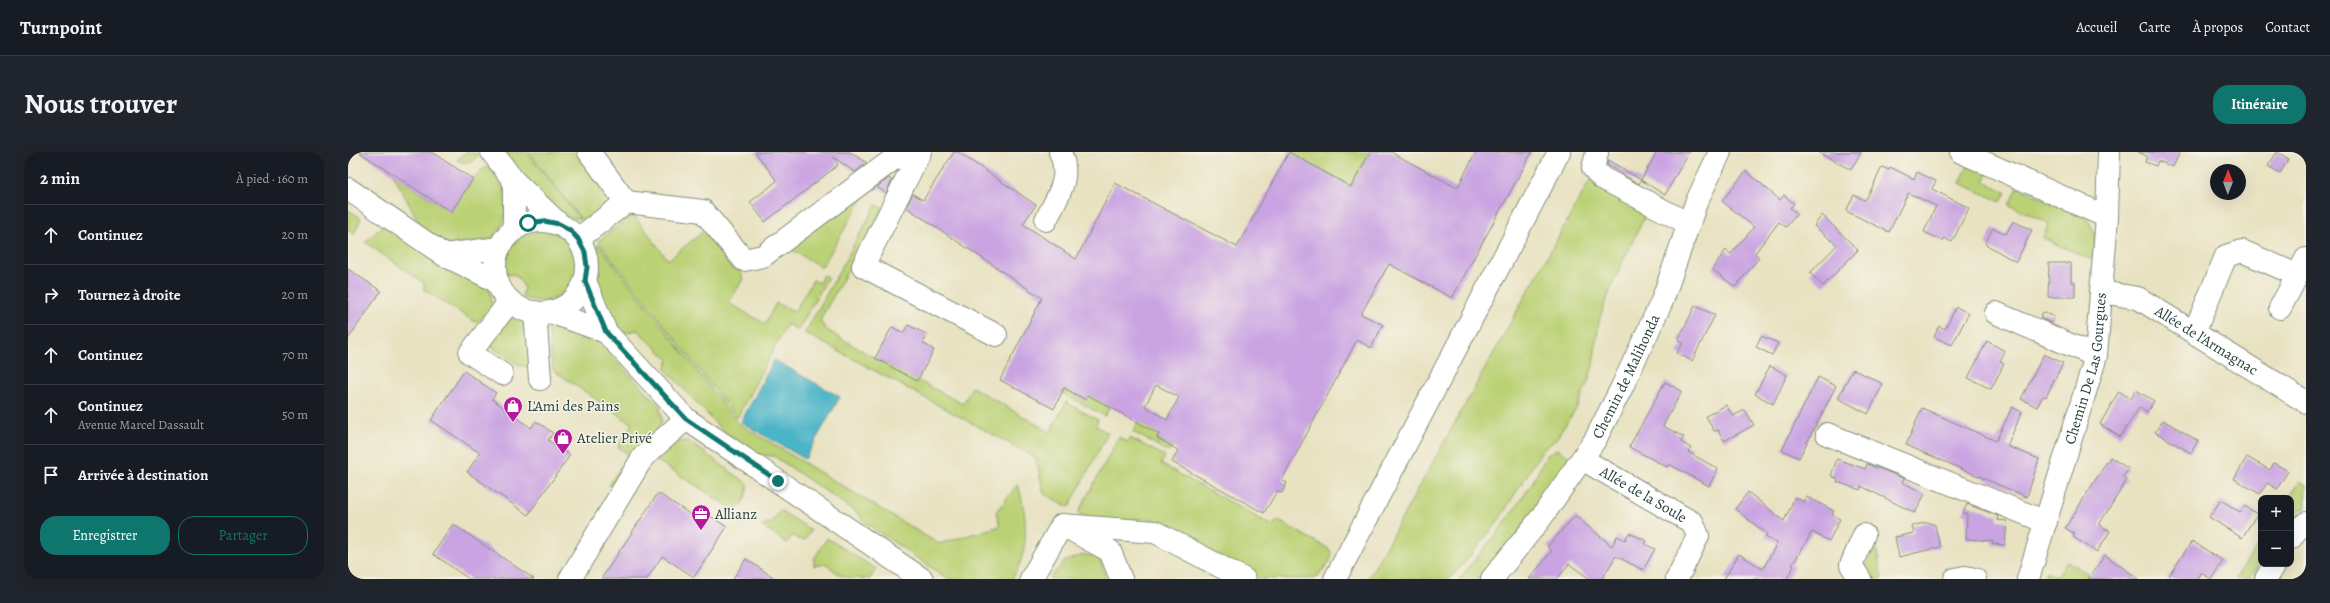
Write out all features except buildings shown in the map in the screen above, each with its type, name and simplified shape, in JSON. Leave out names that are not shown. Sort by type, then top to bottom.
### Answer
[{"type":"street","points":[[492,152],[514,181],[559,224],[570,230],[578,239],[586,260],[585,281],[606,332],[686,419],[922,579]]},
{"type":"street","points":[[589,152],[626,202]]},
{"type":"street","points":[[578,239],[626,202],[703,211],[744,260],[763,256],[903,152]]},
{"type":"street","points":[[920,152],[863,266],[996,335]]},
{"type":"street","points":[[1046,220],[1066,180],[1064,161],[1060,152]]},
{"type":"street","points":[[1334,576],[1559,152]]},
{"type":"street","name":"Chemin de Malihonda","points":[[1492,579],[1541,518],[1582,459],[1622,387],[1662,301],[1696,203],[1720,152]]},
{"type":"street","points":[[1961,152],[2107,217]]},
{"type":"street","name":"Chemin De Las Gourgues","points":[[2028,579],[2096,356],[2107,217],[2108,152]]},
{"type":"street","points":[[1597,153],[1593,168],[1602,178],[1689,224]]},
{"type":"street","points":[[514,181],[514,230]]},
{"type":"street","points":[[348,189],[444,255],[498,282]]},
{"type":"street","points":[[559,224],[544,221],[528,223],[514,230],[499,248],[496,259],[498,282],[510,301],[522,308],[543,312],[606,332]]},
{"type":"street","points":[[444,255],[499,248]]},
{"type":"street","points":[[2194,333],[2226,256],[2242,251],[2302,267],[2280,308]]},
{"type":"street","points":[[543,312],[565,306],[577,295],[585,281]]},
{"type":"street","name":"Allée de l'Armagnac","points":[[2101,292],[2138,298],[2306,402]]},
{"type":"street","points":[[502,374],[470,353],[510,301]]},
{"type":"street","points":[[540,379],[543,312]]},
{"type":"street","points":[[1996,314],[2096,356]]},
{"type":"street","points":[[570,579],[643,457],[686,419]]},
{"type":"street","points":[[1828,434],[2046,522]]},
{"type":"street","name":"Allée de la Soule","points":[[1582,459],[1693,523],[1698,536],[1677,579]]},
{"type":"street","points":[[2294,534],[2306,523]]},
{"type":"street","points":[[1031,579],[1062,525]]},
{"type":"street","points":[[1062,525],[1110,551],[1121,579]]},
{"type":"street","points":[[1062,525],[1155,532],[1244,579]]},
{"type":"street","points":[[1860,579],[1851,565],[1864,535]]},
{"type":"street","points":[[2266,579],[2273,567]]},
{"type":"street","points":[[1955,579],[1965,577],[1975,579]]},
{"type":"green space","points":[[466,152],[479,154],[475,159],[466,163],[457,160]]},
{"type":"green space","points":[[503,152],[526,152],[580,219],[568,216],[546,203],[527,183]]},
{"type":"green space","points":[[528,152],[584,152],[620,198],[592,218],[581,219]]},
{"type":"green space","points":[[1288,152],[1370,152],[1351,187]]},
{"type":"green space","points":[[1969,164],[1988,172],[1984,182],[2006,192],[2001,202],[1960,183]]},
{"type":"green space","points":[[485,167],[492,168],[502,186],[505,195],[505,214],[499,232],[492,240],[446,245],[424,232],[393,174],[451,212],[473,179]]},
{"type":"green space","points":[[1590,180],[1648,210],[1620,267],[1603,308],[1599,321],[1593,365],[1588,382],[1576,409],[1556,439],[1542,451],[1495,526],[1450,579],[1368,579]]},
{"type":"green space","points":[[2017,187],[2087,219],[2096,234],[2094,261],[2043,238],[2049,223],[2009,205]]},
{"type":"green space","points":[[860,194],[864,196],[822,267],[790,249]]},
{"type":"green space","points":[[876,205],[883,208],[821,318],[821,323],[828,331],[875,358],[963,404],[972,387],[1050,432],[1066,402],[1098,420],[1096,426],[1108,433],[1069,507],[1044,494],[1036,458],[805,333]]},
{"type":"green space","points":[[348,210],[361,218],[354,234],[348,230]]},
{"type":"green space","points":[[633,214],[668,260],[704,231],[731,268],[740,271],[743,279],[729,303],[765,324],[776,303],[794,312],[813,280],[819,283],[823,275],[828,277],[798,330],[787,324],[737,418],[598,241]]},
{"type":"green space","points":[[383,226],[490,289],[492,306],[477,323],[424,290],[424,283],[365,242]]},
{"type":"green space","points":[[541,230],[560,236],[571,247],[576,261],[575,275],[569,288],[557,297],[542,301],[522,297],[524,287],[516,275],[507,274],[505,265],[509,251],[519,239]]},
{"type":"green space","points":[[598,244],[738,423],[939,544],[1000,526],[996,512],[1018,484],[1024,508],[1026,532],[1022,556],[1012,579],[948,579],[864,522],[859,514],[774,456],[758,455],[722,430],[665,369],[669,360],[637,330],[624,333],[608,312],[602,302],[597,282],[596,270]]},
{"type":"green space","points":[[517,316],[526,326],[529,333],[532,370],[525,366],[521,366],[487,344],[504,323],[512,317]]},
{"type":"green space","points":[[551,321],[587,331],[660,406],[662,420],[659,428],[612,487],[609,485],[629,455],[618,447],[632,424],[553,370],[548,325]]},
{"type":"green space","points":[[1064,389],[1085,400],[1091,391],[1108,400],[1106,405],[1109,407],[1105,416],[1062,393]]},
{"type":"green space","points":[[1138,422],[1163,427],[1157,438],[1172,447],[1169,452],[1133,432]]},
{"type":"green space","points":[[1119,437],[1127,442],[1130,438],[1165,456],[1161,464],[1273,526],[1277,520],[1329,549],[1332,555],[1330,561],[1315,579],[1260,579],[1152,519],[1143,519],[1104,526],[1078,513]]},
{"type":"green space","points":[[688,441],[748,484],[745,499],[736,511],[656,460],[676,442]]},
{"type":"green space","points":[[1557,449],[1571,458],[1517,535],[1481,579],[1459,579],[1501,528],[1531,485],[1547,455]]},
{"type":"green space","points":[[2300,481],[2306,485],[2306,508],[2300,510],[2294,516],[2294,495],[2291,495]]},
{"type":"green space","points":[[780,510],[811,530],[805,540],[800,540],[792,535],[787,543],[762,526],[774,520]]},
{"type":"green space","points":[[827,538],[876,569],[870,579],[846,577],[837,573],[827,564],[814,566],[814,559]]},
{"type":"green space","points":[[2258,544],[2258,566],[2249,579],[2235,579]]},
{"type":"green space","points":[[1876,547],[1882,579],[1867,579],[1865,567]]},
{"type":"green space","points":[[1083,555],[1092,555],[1100,559],[1106,579],[1049,579],[1065,561]]},
{"type":"green space","points":[[2067,561],[2097,579],[2043,579],[2046,572],[2057,577]]},
{"type":"water","points":[[774,360],[840,397],[805,459],[741,422]]},
{"type":"place","name":"L'Ami des Pains","points":[[513,423]]},
{"type":"place","name":"Atelier Privé","points":[[563,455]]},
{"type":"place","name":"Allianz","points":[[701,531]]},
{"type":"route","points":[[528,223],[544,221],[559,224],[570,230],[578,239],[585,252],[587,267],[585,281],[606,332],[686,419],[778,481]]}]
